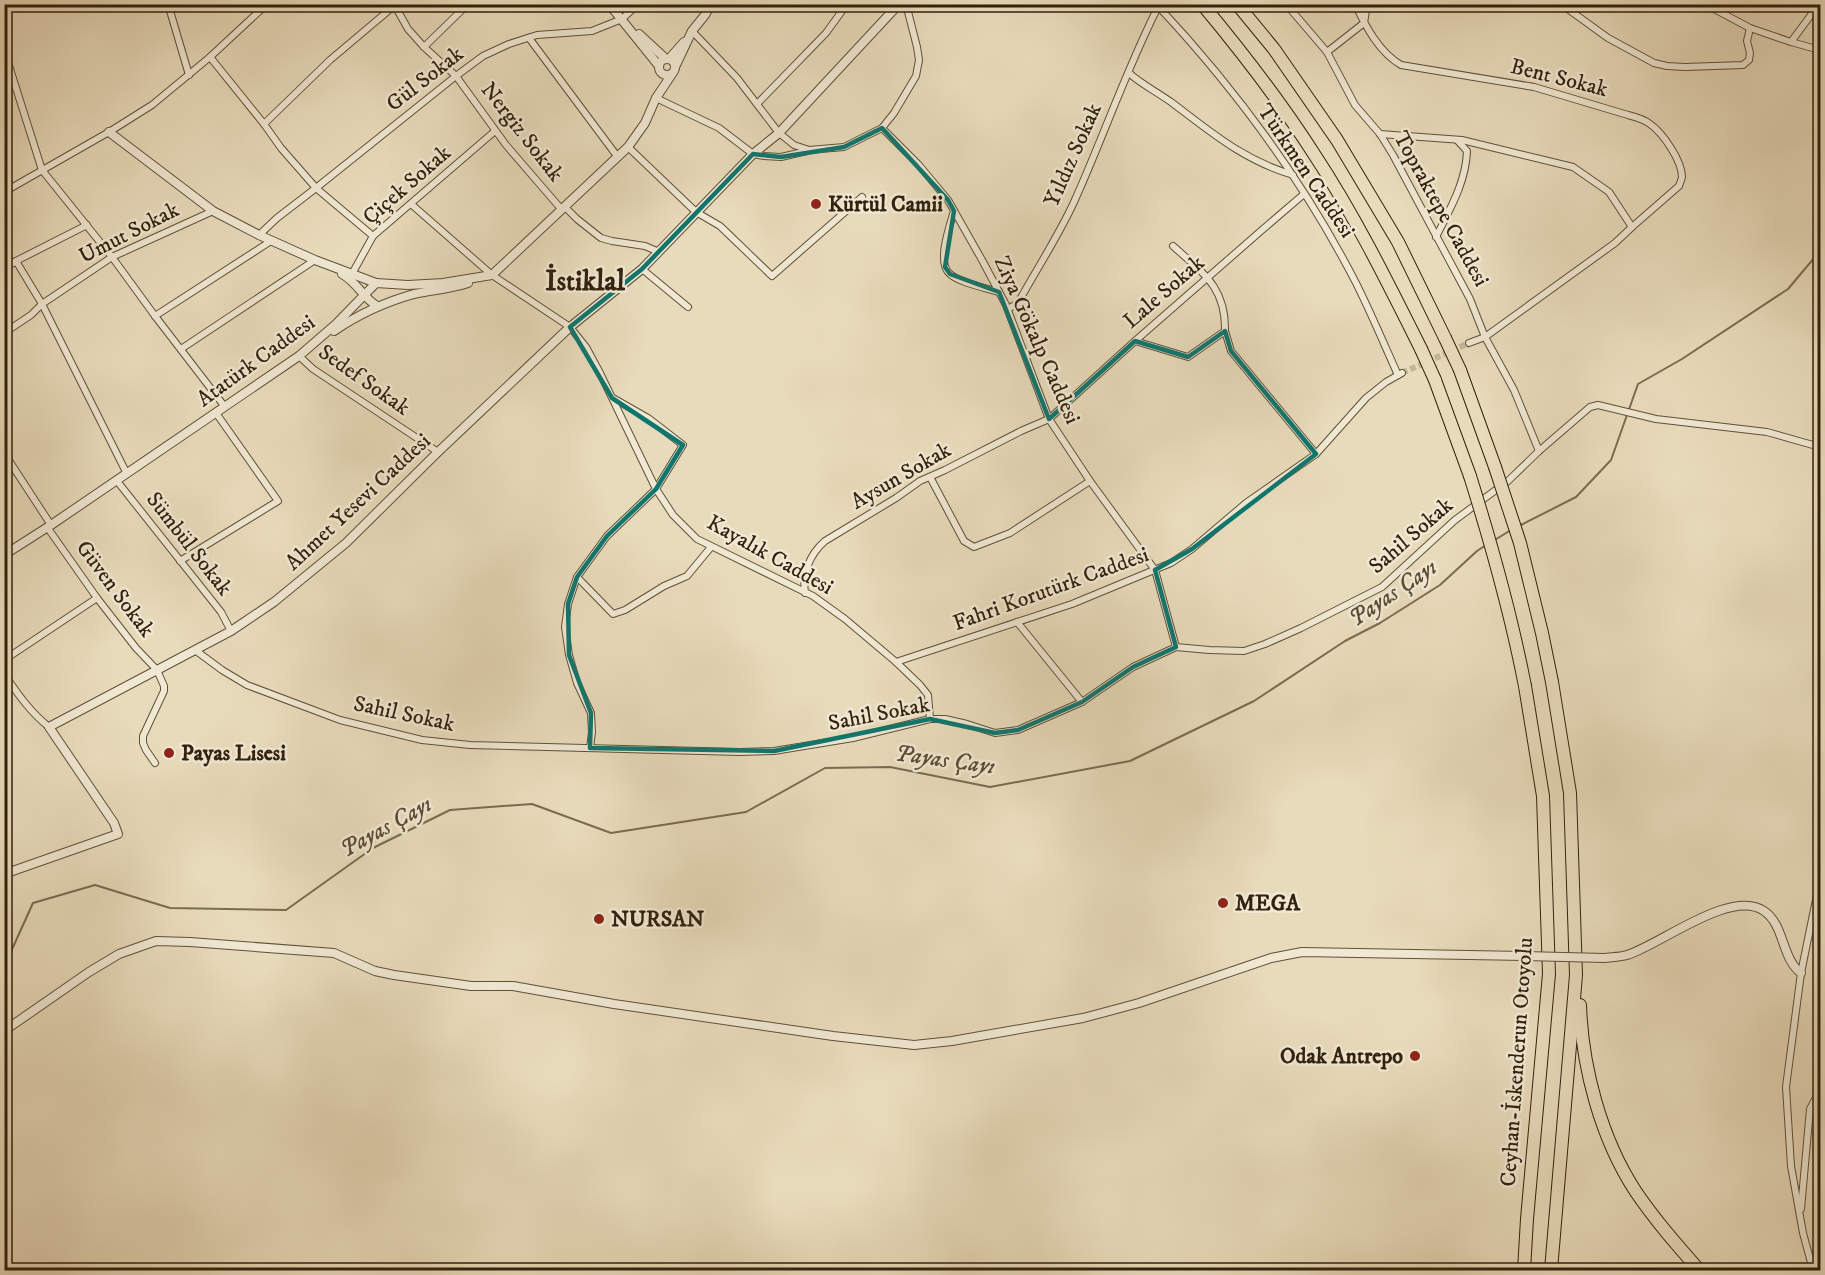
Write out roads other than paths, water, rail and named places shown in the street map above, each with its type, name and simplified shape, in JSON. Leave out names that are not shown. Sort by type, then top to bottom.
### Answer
[{"type":"highway","name":"Ceyhan-İskenderun Otoyolu","points":[[1202,4],[1252,65],[1314,154],[1374,255],[1435,380],[1494,550],[1525,686],[1543,796],[1546,862],[1549,974],[1524,1270]]},
{"type":"highway","points":[[1237,4],[1274,49],[1337,140],[1398,242],[1460,370],[1520,543],[1552,682],[1570,793],[1582,1035],[1590,1081],[1600,1116],[1615,1153],[1635,1191],[1699,1270]]},
{"type":"highway","points":[[1551,1270],[1576,975],[1573,861]]},
{"type":"highway","points":[[1519,1270],[1527,1219]]},
{"type":"street","points":[[168,4],[189,75]]},
{"type":"street","points":[[4,192],[152,105],[210,57],[267,4]]},
{"type":"street","points":[[424,47],[468,4]]},
{"type":"street","points":[[609,4],[660,69],[667,75],[674,70]]},
{"type":"street","name":"Gül Sokak","points":[[259,235],[277,218],[483,56],[508,44],[537,35],[592,31],[622,19],[638,4]]},
{"type":"street","points":[[656,98],[662,62],[668,59],[692,31],[711,4]]},
{"type":"street","name":"Ahmet Yesevi Caddesi","points":[[49,727],[231,631],[274,602],[346,543],[570,327],[642,269],[753,154],[779,133],[899,4]]},
{"type":"street","points":[[656,98],[719,128],[753,154],[781,157],[809,150],[844,147],[882,128],[894,113],[916,76],[919,60],[906,4]]},
{"type":"street","points":[[921,4],[926,6],[943,4]]},
{"type":"street","name":"Topraktepe Caddesi","points":[[1286,4],[1326,52],[1355,105],[1393,155],[1470,299],[1485,337],[1514,390],[1539,451]]},
{"type":"street","name":"Bent Sokak","points":[[1355,4],[1364,23],[1390,58],[1401,65],[1534,87],[1628,115],[1652,125],[1673,152],[1682,178],[1679,186],[1632,227]]},
{"type":"street","points":[[1326,52],[1364,23],[1367,4]]},
{"type":"street","points":[[1561,4],[1608,38],[1654,63],[1667,66],[1743,65],[1749,60],[1747,41],[1750,28]]},
{"type":"street","points":[[1706,4],[1750,28],[1821,50]]},
{"type":"street","points":[[1791,42],[1819,4]]},
{"type":"street","points":[[264,124],[330,60],[394,5]]},
{"type":"street","name":"Nergiz Sokak","points":[[394,5],[408,29],[424,47],[456,75],[495,131],[564,208],[601,238],[612,242],[645,246],[659,252]]},
{"type":"street","points":[[758,104],[826,33],[846,5]]},
{"type":"street","name":"Yıldız Sokak","points":[[1008,309],[1018,303],[1073,204],[1129,73],[1138,46],[1157,6]]},
{"type":"street","name":"Türkmen Caddesi","points":[[1157,6],[1191,42],[1293,176],[1356,284],[1400,374]]},
{"type":"street","points":[[622,19],[674,62],[674,70]]},
{"type":"street","points":[[299,356],[376,306],[414,294],[456,288],[492,275],[628,147],[645,123],[692,31]]},
{"type":"street","points":[[692,31],[738,78],[779,133],[794,145],[809,150]]},
{"type":"street","points":[[530,38],[617,156]]},
{"type":"street","points":[[4,50],[42,170],[112,257],[225,406]]},
{"type":"street","points":[[210,57],[281,148],[316,188],[373,236]]},
{"type":"street","points":[[1129,73],[1169,100],[1209,133],[1257,162],[1293,176]]},
{"type":"street","name":"Ziya Gökalp Caddesi","points":[[882,128],[948,200],[1008,309],[1049,419],[1090,481],[1155,570]]},
{"type":"street","name":"Çiçek Sokak","points":[[352,274],[373,236],[495,131]]},
{"type":"street","points":[[109,132],[213,211],[271,241],[319,262],[376,282],[408,285],[443,283],[492,275]]},
{"type":"street","points":[[1380,135],[1462,140],[1573,167],[1609,192],[1632,227],[1615,243],[1485,337],[1469,343]]},
{"type":"street","points":[[1436,237],[1458,194],[1463,176],[1467,151],[1458,141]]},
{"type":"street","points":[[628,147],[696,212],[720,226],[772,276],[862,197]]},
{"type":"street","name":"Lale Sokak","points":[[1049,419],[1304,194]]},
{"type":"street","name":"Kayalık Caddesi","points":[[411,204],[492,275],[570,327],[586,347],[656,489],[672,515],[697,539],[813,596],[845,620],[896,662],[928,695],[930,719]]},
{"type":"street","name":"Umut Sokak","points":[[4,333],[31,315],[42,304],[112,257],[213,211]]},
{"type":"street","points":[[954,211],[944,252],[945,267],[950,274],[958,278],[999,292]]},
{"type":"street","points":[[4,269],[87,225]]},
{"type":"street","points":[[155,316],[271,241]]},
{"type":"street","points":[[1173,246],[1208,277],[1216,291],[1225,313],[1225,331],[1231,351],[1316,454]]},
{"type":"street","points":[[16,261],[42,304],[127,474]]},
{"type":"street","points":[[319,262],[355,283],[376,306]]},
{"type":"street","points":[[181,349],[319,262]]},
{"type":"street","points":[[642,269],[688,307]]},
{"type":"street","name":"Atatürk Caddesi","points":[[4,555],[117,481],[299,356],[336,324],[376,282]]},
{"type":"street","points":[[385,283],[394,294],[388,303]]},
{"type":"street","points":[[1135,341],[1188,357],[1225,331]]},
{"type":"street","name":"Sedef Sokak","points":[[299,356],[313,369],[438,452]]},
{"type":"street","name":"Fahri Korutürk Caddesi","points":[[896,662],[1072,604],[1171,563],[1192,549],[1246,503],[1316,454],[1366,398],[1400,374]]},
{"type":"street","points":[[590,748],[591,713],[577,683],[569,655],[565,627],[568,604],[577,577],[607,536],[656,489],[682,445],[648,418],[612,398]]},
{"type":"street","name":"Sahil Sokak","points":[[195,650],[247,685],[340,720],[422,740],[470,745],[774,751],[854,738],[930,719],[956,722],[995,733],[1018,730],[1082,702],[1133,667],[1176,647],[1244,651],[1301,628],[1382,587],[1455,520],[1508,481],[1590,407],[1598,405],[1656,419],[1767,432],[1821,447]]},
{"type":"street","points":[[180,561],[278,501],[216,413]]},
{"type":"street","name":"Aysun Sokak","points":[[805,593],[805,577],[815,550],[839,532],[920,481],[1049,419]]},
{"type":"street","name":"Güven Sokak","points":[[4,453],[97,598],[135,648],[157,670]]},
{"type":"street","points":[[930,477],[964,541],[974,546],[1010,533],[1090,481]]},
{"type":"street","name":"Sümbül Sokak","points":[[117,481],[221,612],[231,631]]},
{"type":"street","points":[[577,577],[613,614],[625,610],[664,586],[687,576],[711,547]]},
{"type":"street","points":[[1155,570],[1176,647]]},
{"type":"street","points":[[4,660],[97,598]]},
{"type":"street","points":[[1017,622],[1082,702]]},
{"type":"street","points":[[155,763],[142,743],[143,736],[164,691],[157,670]]},
{"type":"street","points":[[4,674],[24,703],[49,727],[114,823],[118,834],[4,874]]},
{"type":"street","points":[[1813,1270],[1791,1166],[1786,1087],[1801,973],[1821,880]]},
{"type":"street","points":[[4,1031],[119,954],[156,941],[334,953],[375,971],[394,975],[471,986],[513,987],[614,1004],[914,1046],[1083,1018],[1139,1003],[1271,958],[1302,952],[1604,958],[1628,954],[1711,914],[1742,905],[1762,909],[1768,915],[1775,924],[1791,965],[1801,973]]},
{"type":"street","points":[[1801,1219],[1810,1109],[1821,1090]]},
{"type":"waterway","name":"Payas Çayı","points":[[1519,526],[1576,497],[1611,460],[1638,384],[1682,359],[1788,289],[1820,251]]},
{"type":"waterway","name":"Payas Çayı","points":[[1493,541],[1511,530]]},
{"type":"waterway","name":"Payas Çayı","points":[[4,967],[33,903],[95,885],[170,908],[286,910],[373,848],[450,810],[532,804],[611,833],[746,812],[825,768],[890,767],[990,787],[1130,761],[1254,701],[1345,641],[1380,623],[1440,585],[1486,545]]},
{"type":"tunnel","points":[[1402,373],[1469,343]]},
{"type":"place","name":"Kürtül Camii","points":[[816,204]]},
{"type":"place","name":"Payas Lisesi","points":[[169,753]]},
{"type":"place","name":"MEGA","points":[[1223,903]]},
{"type":"place","name":"NURSAN","points":[[599,919]]},
{"type":"place","name":"Odak Antrepo","points":[[1415,1056]]},
{"type":"district","name":"İstiklal","points":[[585,281]]}]
